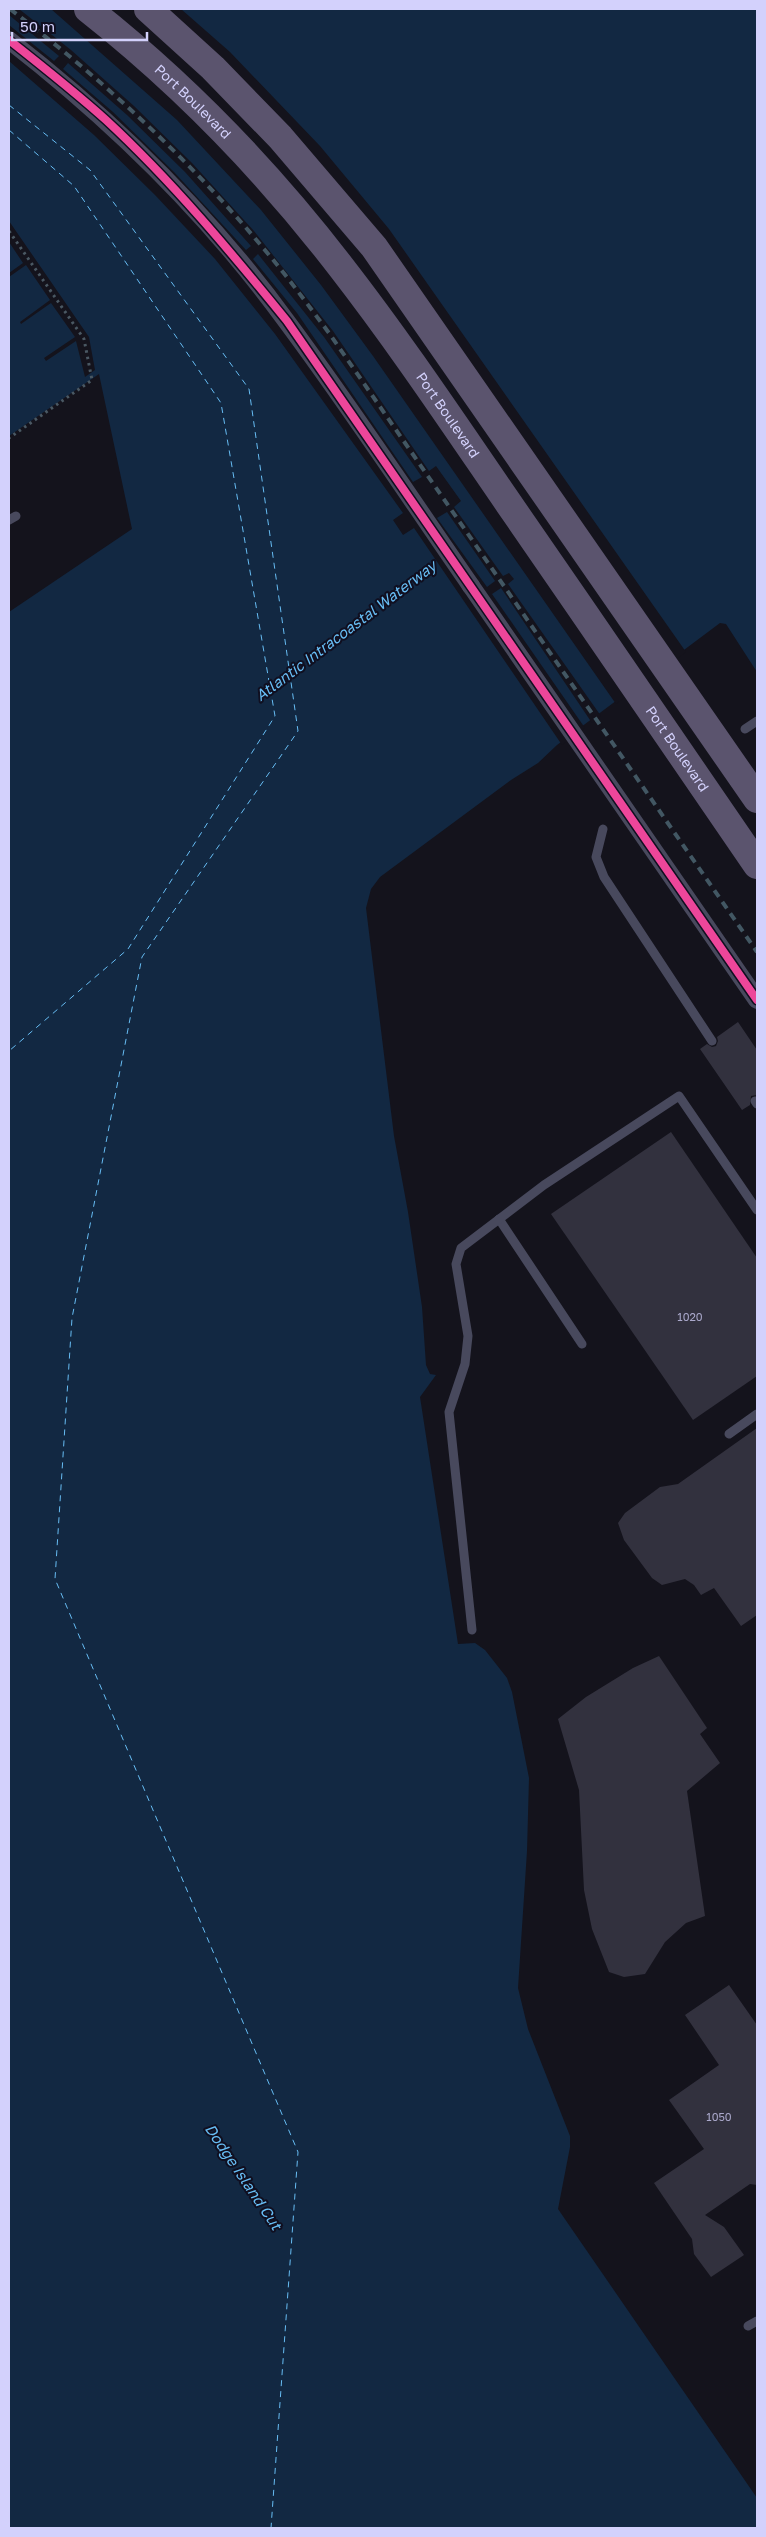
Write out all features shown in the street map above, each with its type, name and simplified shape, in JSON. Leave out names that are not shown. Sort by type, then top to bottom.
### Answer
[{"type":"main road","name":"Port Boulevard","points":[[88,9],[126,40],[220,130],[276,188],[340,266],[463,436],[757,865]]},
{"type":"main road","points":[[148,9],[201,57],[264,120],[366,236],[423,314],[757,799]]},
{"type":"street","points":[[9,40],[106,120],[166,180],[229,250],[287,321],[757,1000]]},
{"type":"lane","points":[[745,729],[757,723]]},
{"type":"lane","points":[[603,829],[596,857],[604,877],[712,1041]]},
{"type":"lane","points":[[472,1630],[449,1412],[465,1364],[468,1336],[456,1264],[461,1248],[544,1185],[679,1096],[757,1210]]},
{"type":"lane","points":[[499,1219],[582,1344]]},
{"type":"lane","points":[[730,1434],[757,1414]]},
{"type":"lane","points":[[748,2326],[757,2321]]},
{"type":"path","points":[[9,231],[84,339],[92,380],[9,438]]},
{"type":"water","points":[[9,9],[757,9],[757,672],[726,624],[720,623],[557,745],[538,763],[511,780],[380,877],[371,889],[366,908],[394,1136],[408,1212],[422,1307],[426,1365],[430,1374],[436,1375],[420,1397],[458,1644],[475,1643],[485,1650],[507,1678],[512,1692],[529,1778],[527,1851],[518,1988],[528,2029],[570,2136],[570,2147],[558,2209],[757,2498],[757,2528],[9,2528],[9,612],[132,529],[99,374],[9,436]]},
{"type":"pier","points":[[9,9],[19,9],[71,50],[134,106],[192,163],[254,231],[333,331],[429,471],[436,466],[461,501],[454,507],[503,576],[509,573],[514,579],[508,584],[601,716],[592,723],[501,588],[492,594],[585,728],[562,745],[414,528],[403,535],[393,520],[403,513],[275,334],[215,259],[155,195],[94,135],[9,61],[9,25],[54,61],[59,56],[9,15]],"holes":[[[68,63],[127,115],[185,172],[251,246],[246,250],[174,172],[113,112],[63,69]],[[258,254],[324,337],[422,477],[413,482],[297,313],[253,259]],[[447,512],[495,581],[487,587],[437,518]]]},
{"type":"pier","points":[[51,9],[181,9],[230,52],[320,146],[389,229],[686,652],[616,704],[373,356],[321,285],[261,210],[177,120]]},
{"type":"pier","points":[[9,221],[89,337],[95,370],[85,377],[76,341],[46,361],[44,358],[75,337],[51,303],[21,324],[20,322],[50,300],[26,265],[9,277],[9,273],[23,263],[9,242]]},
{"type":"building","points":[[738,1022],[757,1050],[757,1095],[751,1096],[750,1105],[742,1110],[700,1049],[707,1044],[712,1047],[716,1046],[717,1037]]},
{"type":"building","points":[[671,1132],[757,1258],[757,1376],[693,1420],[551,1214]]},
{"type":"building","points":[[757,1428],[757,1615],[741,1626],[714,1588],[701,1595],[694,1585],[685,1579],[662,1585],[652,1578],[624,1540],[618,1523],[625,1513],[660,1487],[678,1484]]},
{"type":"building","points":[[659,1656],[707,1728],[700,1734],[720,1763],[687,1791],[705,1916],[686,1923],[665,1942],[645,1974],[624,1977],[609,1972],[592,1929],[584,1890],[579,1790],[558,1719],[586,1697],[633,1668]]},
{"type":"building","points":[[729,1985],[757,2025],[757,2185],[750,2184],[705,2215],[724,2227],[744,2255],[711,2277],[694,2254],[692,2239],[654,2183],[704,2149],[669,2100],[719,2065],[685,2015]]},
{"type":"ferry route","points":[[9,105],[90,170],[249,389],[298,731],[142,957],[72,1318],[55,1579],[298,2152],[271,2528]]},
{"type":"ferry route","points":[[9,130],[74,186],[221,403],[275,716],[128,949],[9,1051]]},
{"type":"railway","points":[[10,9],[78,64],[144,122],[236,216],[281,270],[329,333],[757,952]]},
{"type":"cycle path","points":[[9,40],[106,120],[154,167],[200,217],[287,321],[757,1000]]},
{"type":"water label","name":"Atlantic Intracoastal Waterway","points":[[346,631]]},
{"type":"water label","name":"Dodge Island Cut","points":[[243,2177]]}]
